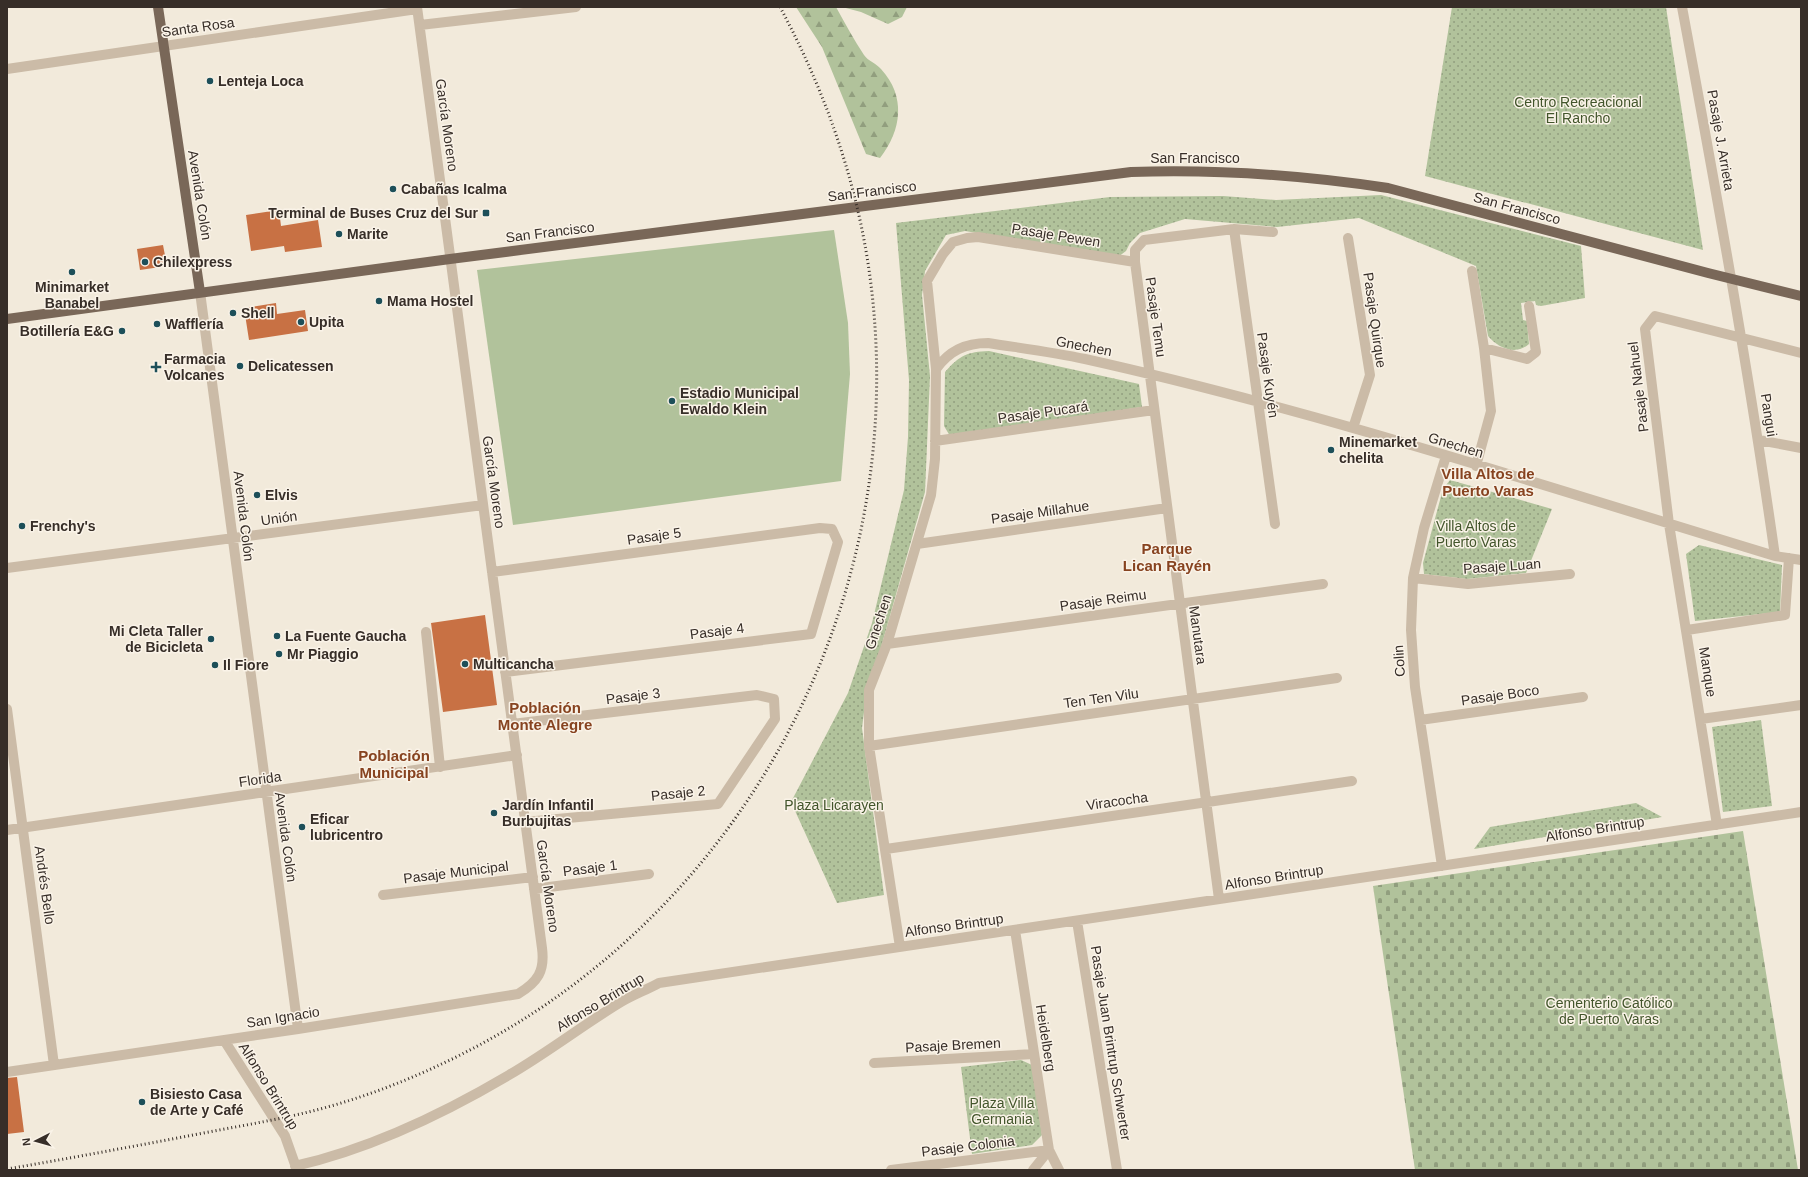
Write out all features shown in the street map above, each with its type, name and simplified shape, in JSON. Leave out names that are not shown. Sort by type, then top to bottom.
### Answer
[{"type":"main road","name":"Avenida Colón","points":[[158,7],[200,292]]},
{"type":"main road","name":"San Francisco","points":[[7,319],[450,258],[1131,172],[1176,170],[1264,173],[1333,180],[1388,188],[1801,296]]},
{"type":"street","points":[[420,25],[576,7]]},
{"type":"street","name":"Pasaje J. Arrieta","points":[[1682,7],[1732,279]]},
{"type":"street","name":"Santa Rosa","points":[[7,69],[417,8]]},
{"type":"street","name":"García Moreno","points":[[417,8],[544,960]]},
{"type":"street","points":[[1135,262],[1135,250],[1144,240],[1234,229],[1273,232]]},
{"type":"street","name":"Pasaje Kuyén","points":[[1234,229],[1275,524]]},
{"type":"street","name":"Pasaje Pewen","points":[[936,369],[927,281],[952,242],[978,237],[1135,262]]},
{"type":"street","name":"Pasaje Quirque","points":[[1348,238],[1370,375],[1353,428]]},
{"type":"street","name":"Pasaje Temu","points":[[1135,262],[1150,375]]},
{"type":"street","points":[[1472,271],[1484,348],[1491,410],[1476,466]]},
{"type":"street","name":"Pangui","points":[[1732,279],[1759,440],[1776,556]]},
{"type":"street","name":"Avenida Colón","points":[[200,292],[298,1029]]},
{"type":"street","points":[[1484,348],[1527,359],[1536,352],[1530,306]]},
{"type":"street","name":"Pasaje Nahuel","points":[[1669,524],[1645,329],[1655,316],[1742,338]]},
{"type":"street","points":[[1742,338],[1801,353]]},
{"type":"street","name":"Gnechen","points":[[900,947],[869,746],[869,690],[887,644],[931,495],[936,459],[936,369],[942,360],[960,348],[983,343],[1084,358],[1258,401],[1353,428],[1776,556],[1801,560]]},
{"type":"street","name":"Manutara","points":[[1150,375],[1219,899]]},
{"type":"street","name":"Pasaje Pucará","points":[[935,441],[1154,410]]},
{"type":"street","points":[[1759,440],[1801,448]]},
{"type":"street","name":"Colin","points":[[1442,866],[1412,656],[1411,611],[1413,578],[1424,528],[1446,456]]},
{"type":"street","name":"Unión","points":[[7,568],[483,505]]},
{"type":"street","name":"Pasaje Millahue","points":[[917,544],[1167,508]]},
{"type":"street","name":"Manque","points":[[1669,524],[1701,719],[1716,825]]},
{"type":"street","name":"Pasaje 5","points":[[492,572],[820,528]]},
{"type":"street","name":"Pasaje 4","points":[[505,672],[811,634],[838,542],[832,529],[820,528]]},
{"type":"street","points":[[1687,630],[1785,615],[1789,558]]},
{"type":"street","name":"Pasaje Luan","points":[[1413,578],[1468,584],[1570,574]]},
{"type":"street","name":"Pasaje Reimu","points":[[887,644],[1323,584]]},
{"type":"street","points":[[426,632],[440,767]]},
{"type":"street","name":"Ten Ten Vilu","points":[[869,746],[1337,678]]},
{"type":"street","name":"Pasaje 3","points":[[512,724],[757,695]]},
{"type":"street","name":"Pasaje 2","points":[[525,822],[718,804],[775,719],[774,699],[757,695]]},
{"type":"street","name":"Pasaje Boco","points":[[1420,720],[1583,697]]},
{"type":"street","points":[[1701,719],[1801,705]]},
{"type":"street","name":"Andrés Bello","points":[[7,709],[54,1065]]},
{"type":"street","name":"Florida","points":[[7,830],[517,755]]},
{"type":"street","name":"Viracocha","points":[[886,849],[1352,781]]},
{"type":"street","name":"Alfonso Brintrup","points":[[224,1040],[285,1136],[296,1168],[376,1141],[456,1105],[510,1075],[621,1002],[659,983],[1801,812]]},
{"type":"street","name":"Pasaje 1","points":[[534,889],[650,874]]},
{"type":"street","name":"Pasaje Municipal","points":[[383,895],[533,877]]},
{"type":"street","name":"Pasaje Juan Brintrup Schwerter","points":[[1077,921],[1117,1170]]},
{"type":"street","name":"Heidelberg","points":[[1015,930],[1049,1150],[1059,1170]]},
{"type":"street","name":"San Ignacio","points":[[7,1072],[298,1029],[518,994],[528,988],[537,979],[544,960]]},
{"type":"street","name":"Pasaje Bremen","points":[[874,1063],[1034,1054]]},
{"type":"street","points":[[1033,1170],[1049,1150]]},
{"type":"street","name":"Pasaje Colonia","points":[[891,1170],[1049,1150]]},
{"type":"green space","points":[[796,7],[836,7],[864,55],[879,67],[889,79],[897,102],[897,125],[893,136],[880,158],[866,154],[822,47]]},
{"type":"green space","points":[[842,7],[907,7],[902,17],[888,24],[861,12]]},
{"type":"green space","name":"Centro Recreacional El Rancho","points":[[1452,7],[1666,7],[1703,250],[1425,176]]},
{"type":"green space","name":"Plaza Licarayen","points":[[1381,195],[1581,246],[1585,298],[1541,306],[1536,305],[1535,301],[1521,303],[1523,320],[1527,321],[1529,344],[1519,350],[1513,350],[1502,347],[1488,336],[1476,266],[1359,218],[1277,227],[1185,219],[1140,233],[1130,243],[1126,251],[1118,257],[965,231],[946,235],[925,271],[922,295],[930,376],[925,492],[865,704],[862,728],[884,895],[837,903],[791,802],[848,693],[872,623],[904,490],[908,437],[909,380],[896,223],[1110,197],[1223,196],[1276,200]]},
{"type":"green space","name":"Estadio Municipal Ewaldo Klein","points":[[834,230],[848,323],[850,374],[841,481],[513,525],[477,270]]},
{"type":"green space","points":[[989,351],[1139,384],[1142,407],[950,436],[944,426],[945,372],[955,362],[964,356],[975,352]]},
{"type":"green space","name":"Villa Altos de Puerto Varas","points":[[1450,480],[1552,509],[1526,573],[1467,579],[1424,574],[1423,563],[1443,489]]},
{"type":"green space","points":[[1699,545],[1782,565],[1780,612],[1695,621],[1686,554]]},
{"type":"green space","points":[[1761,720],[1772,806],[1723,812],[1712,727]]},
{"type":"green space","points":[[1636,803],[1662,817],[1474,849],[1490,827]]},
{"type":"green space","name":"Cementerio Católico de Puerto Varas","points":[[1743,831],[1798,1170],[1415,1170],[1373,886]]},
{"type":"green space","name":"Plaza Villa Germania","points":[[1021,1060],[1032,1065],[1042,1135],[1032,1145],[972,1154],[961,1067]]},
{"type":"building","points":[[279,210],[281,226],[318,220],[322,247],[285,252],[284,246],[251,251],[246,215]]},
{"type":"building","points":[[163,245],[167,266],[140,270],[137,249]]},
{"type":"building","points":[[276,303],[277,314],[305,310],[308,331],[249,340],[244,308]]},
{"type":"building","name":"Multicancha","points":[[485,615],[497,705],[443,712],[431,623]]},
{"type":"building","points":[[17,1077],[24,1132],[7,1134],[7,1078]]},
{"type":"railway","points":[[7,1169],[300,1114],[358,1098],[434,1068],[452,1059],[557,997],[649,920],[727,830],[790,729],[836,620],[866,505],[877,385],[868,263],[854,196],[835,131],[823,99],[796,37],[780,7]]},
{"type":"place","name":"Lenteja Loca","points":[[210,81]]},
{"type":"place","name":"Cabañas Icalma","points":[[393,189]]},
{"type":"place","name":"Terminal de Buses Cruz del Sur","points":[[486,213]]},
{"type":"place","name":"Marite","points":[[339,234]]},
{"type":"place","name":"Chilexpress","points":[[145,262]]},
{"type":"place","name":"Minimarket Banabel","points":[[72,272]]},
{"type":"place","name":"Mama Hostel","points":[[379,301]]},
{"type":"place","name":"Shell","points":[[233,313]]},
{"type":"place","name":"Upita","points":[[301,322]]},
{"type":"place","name":"Wafflería","points":[[157,324]]},
{"type":"place","name":"Botillería E&G","points":[[122,331]]},
{"type":"place","name":"Delicatessen","points":[[240,366]]},
{"type":"place","name":"Farmacia Volcanes","points":[[156,367]]},
{"type":"place","name":"Estadio Municipal Ewaldo Klein","points":[[672,401]]},
{"type":"place","name":"Minemarket chelita","points":[[1331,450]]},
{"type":"place","name":"Elvis","points":[[257,495]]},
{"type":"place","name":"Frenchy's","points":[[22,526]]},
{"type":"place","name":"La Fuente Gaucha","points":[[277,636]]},
{"type":"place","name":"Mi Cleta Taller de Bicicleta","points":[[211,639]]},
{"type":"place","name":"Mr Piaggio","points":[[279,654]]},
{"type":"place","name":"Multicancha","points":[[465,664]]},
{"type":"place","name":"Il Fiore","points":[[215,665]]},
{"type":"place","name":"Jardín Infantil Burbujitas","points":[[494,813]]},
{"type":"place","name":"Eficar lubricentro","points":[[302,827]]},
{"type":"place","name":"Bisiesto Casa de Arte y Café","points":[[142,1102]]},
{"type":"district","name":"Villa Altos de Puerto Varas","points":[[1488,482]]},
{"type":"district","name":"Parque Lican Rayén","points":[[1167,558]]},
{"type":"district","name":"Población Monte Alegre","points":[[545,716]]},
{"type":"district","name":"Población Municipal","points":[[394,764]]}]
